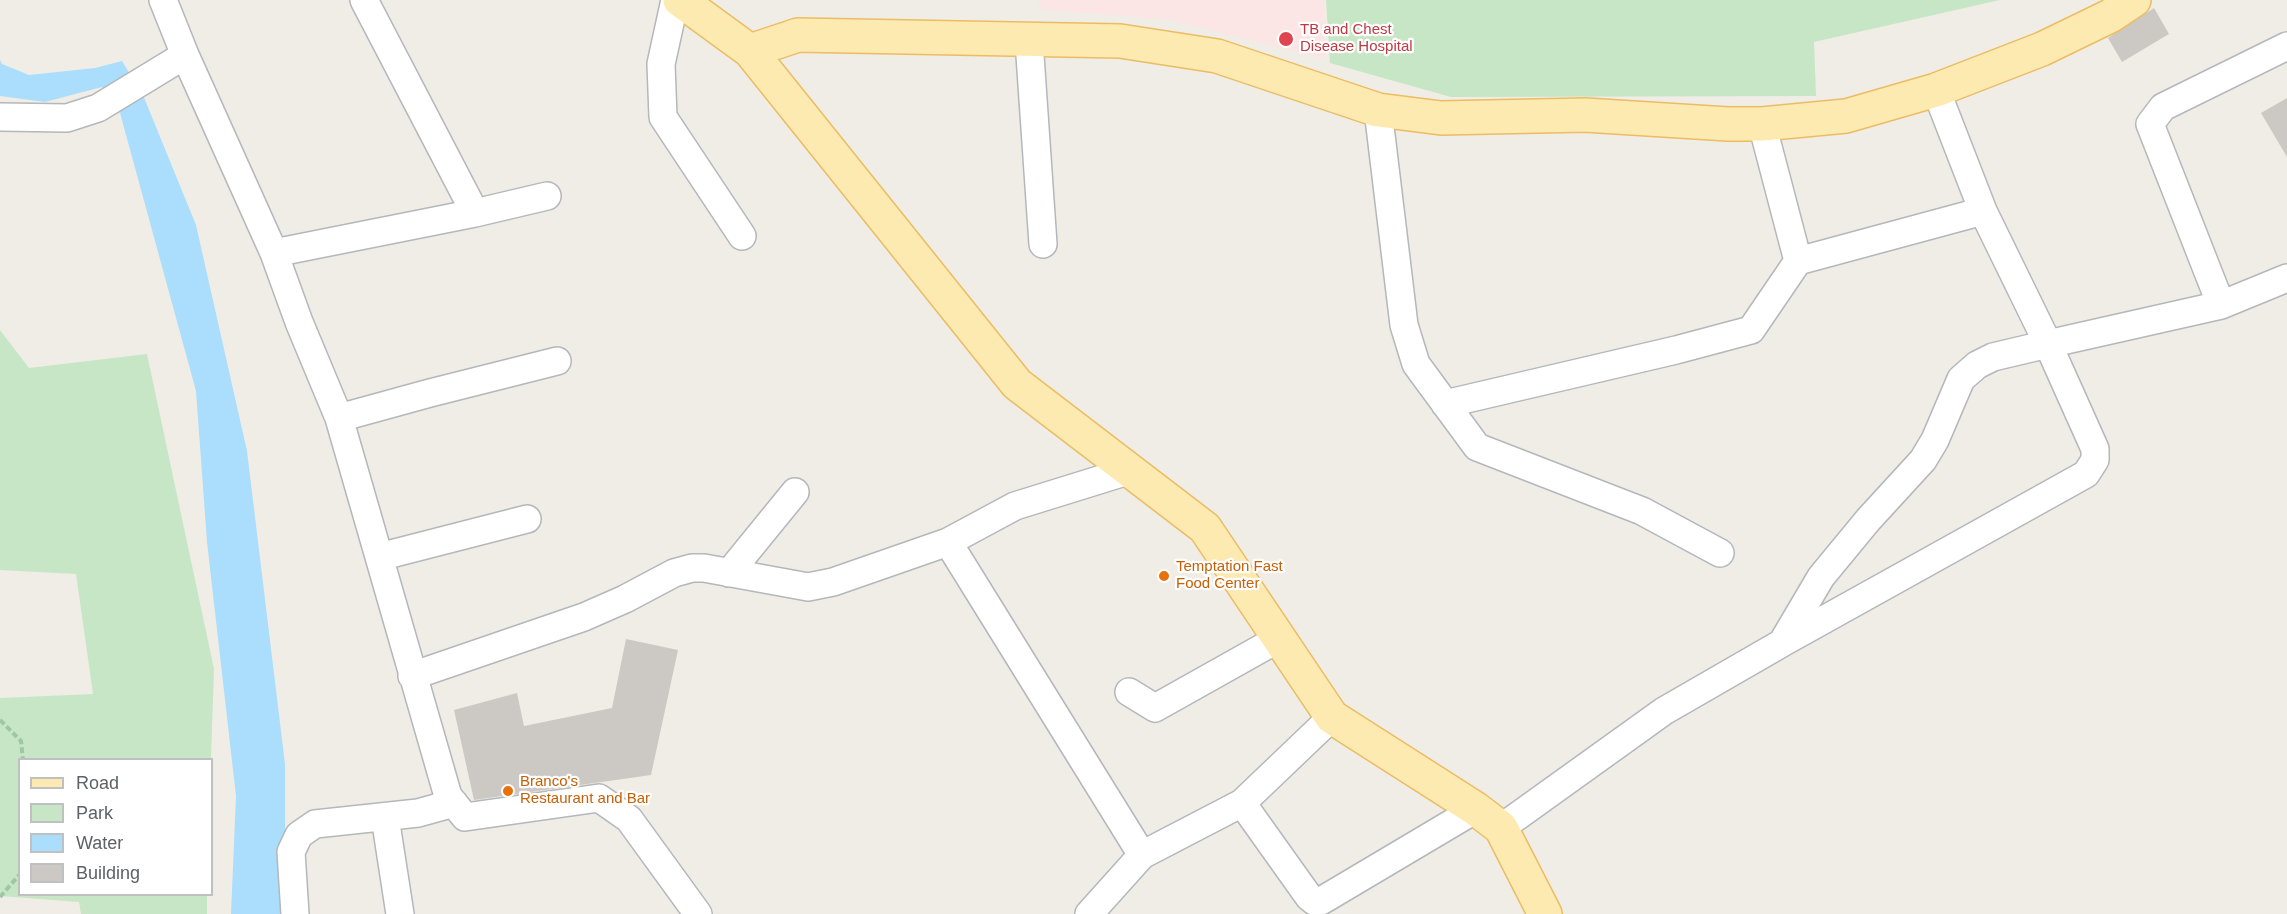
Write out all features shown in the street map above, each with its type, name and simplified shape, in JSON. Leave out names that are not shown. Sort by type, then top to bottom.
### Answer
[{"type":"main road","points":[[677,0],[750,51],[1017,384],[1205,528],[1332,717],[1488,818],[1545,914]]},
{"type":"main road","points":[[750,51],[798,35],[1120,41],[1217,56],[1378,110],[1441,118],[1585,115],[1762,124],[1846,116],[1936,90],[2042,49],[2110,16],[2134,0]]},
{"type":"street","points":[[163,0],[185,55],[274,253],[299,322],[339,418],[448,796],[465,817],[599,798],[629,819],[698,914]]},
{"type":"street","points":[[364,0],[475,213]]},
{"type":"street","points":[[677,0],[661,64],[663,117],[742,236]]},
{"type":"street","points":[[1029,41],[1043,244]]},
{"type":"street","points":[[2221,305],[2150,124],[2163,107],[2287,46]]},
{"type":"street","points":[[0,117],[68,118],[98,108],[185,55]]},
{"type":"street","points":[[1242,803],[1309,897],[1314,901],[1321,901],[1488,818],[1664,711],[1782,643],[2086,474],[2095,460],[2095,449],[2048,344],[1983,211],[1936,90]]},
{"type":"street","points":[[1378,110],[1404,325],[1416,364],[1476,447],[1642,511],[1720,553]]},
{"type":"street","points":[[1762,124],[1798,261]]},
{"type":"street","points":[[274,253],[475,213],[547,196]]},
{"type":"street","points":[[1445,404],[1676,350],[1751,330],[1798,261],[1983,211]]},
{"type":"street","points":[[1782,643],[1821,578],[1868,520],[1923,460],[1935,440],[1961,379],[1977,365],[1994,357],[2221,305],[2287,278]]},
{"type":"street","points":[[339,418],[557,361]]},
{"type":"street","points":[[412,676],[584,617],[625,599],[674,573],[698,568],[808,587],[862,574],[948,542],[1015,506],[1131,470]]},
{"type":"street","points":[[729,573],[795,492]]},
{"type":"street","points":[[379,557],[527,519]]},
{"type":"street","points":[[948,542],[1142,855]]},
{"type":"street","points":[[1129,692],[1155,708],[1278,639]]},
{"type":"street","points":[[1089,914],[1142,855],[1242,803],[1332,717]]},
{"type":"street","points":[[295,914],[291,852],[299,834],[315,824],[418,813],[454,803]]},
{"type":"street","points":[[384,817],[400,914]]},
{"type":"path","points":[[0,720],[21,741],[23,758]]},
{"type":"path","points":[[0,897],[18,876]]},
{"type":"shaded area","name":"TB and Chest Disease Hospital","points":[[1039,0],[1324,0],[1325,59],[1170,20],[1039,9]]},
{"type":"green space","points":[[1326,0],[2000,0],[1814,42],[1816,96],[1451,97],[1330,63]]},
{"type":"green space","points":[[0,330],[29,368],[147,354],[214,669],[211,758],[18,758],[18,896],[207,896],[207,914],[81,914],[79,902],[0,896],[0,698],[93,694],[76,574],[0,570]]},
{"type":"water","points":[[0,60],[2,64],[29,75],[95,68],[122,61],[143,95],[196,225],[247,451],[285,764],[285,914],[231,914],[236,796],[207,542],[196,391],[120,113],[102,87],[45,102],[0,96]]},
{"type":"building","points":[[2154,8],[2169,34],[2122,62],[2108,38]]},
{"type":"building","points":[[2287,98],[2287,157],[2261,113]]},
{"type":"building","points":[[626,639],[678,650],[651,775],[474,800],[454,710],[517,693],[524,726],[612,708]]},
{"type":"place","name":"TB and Chest Disease Hospital","points":[[1286,39]]},
{"type":"place","name":"Temptation Fast Food Center","points":[[1164,576]]},
{"type":"place","name":"Branco's Restaurant and Bar","points":[[508,791]]}]
